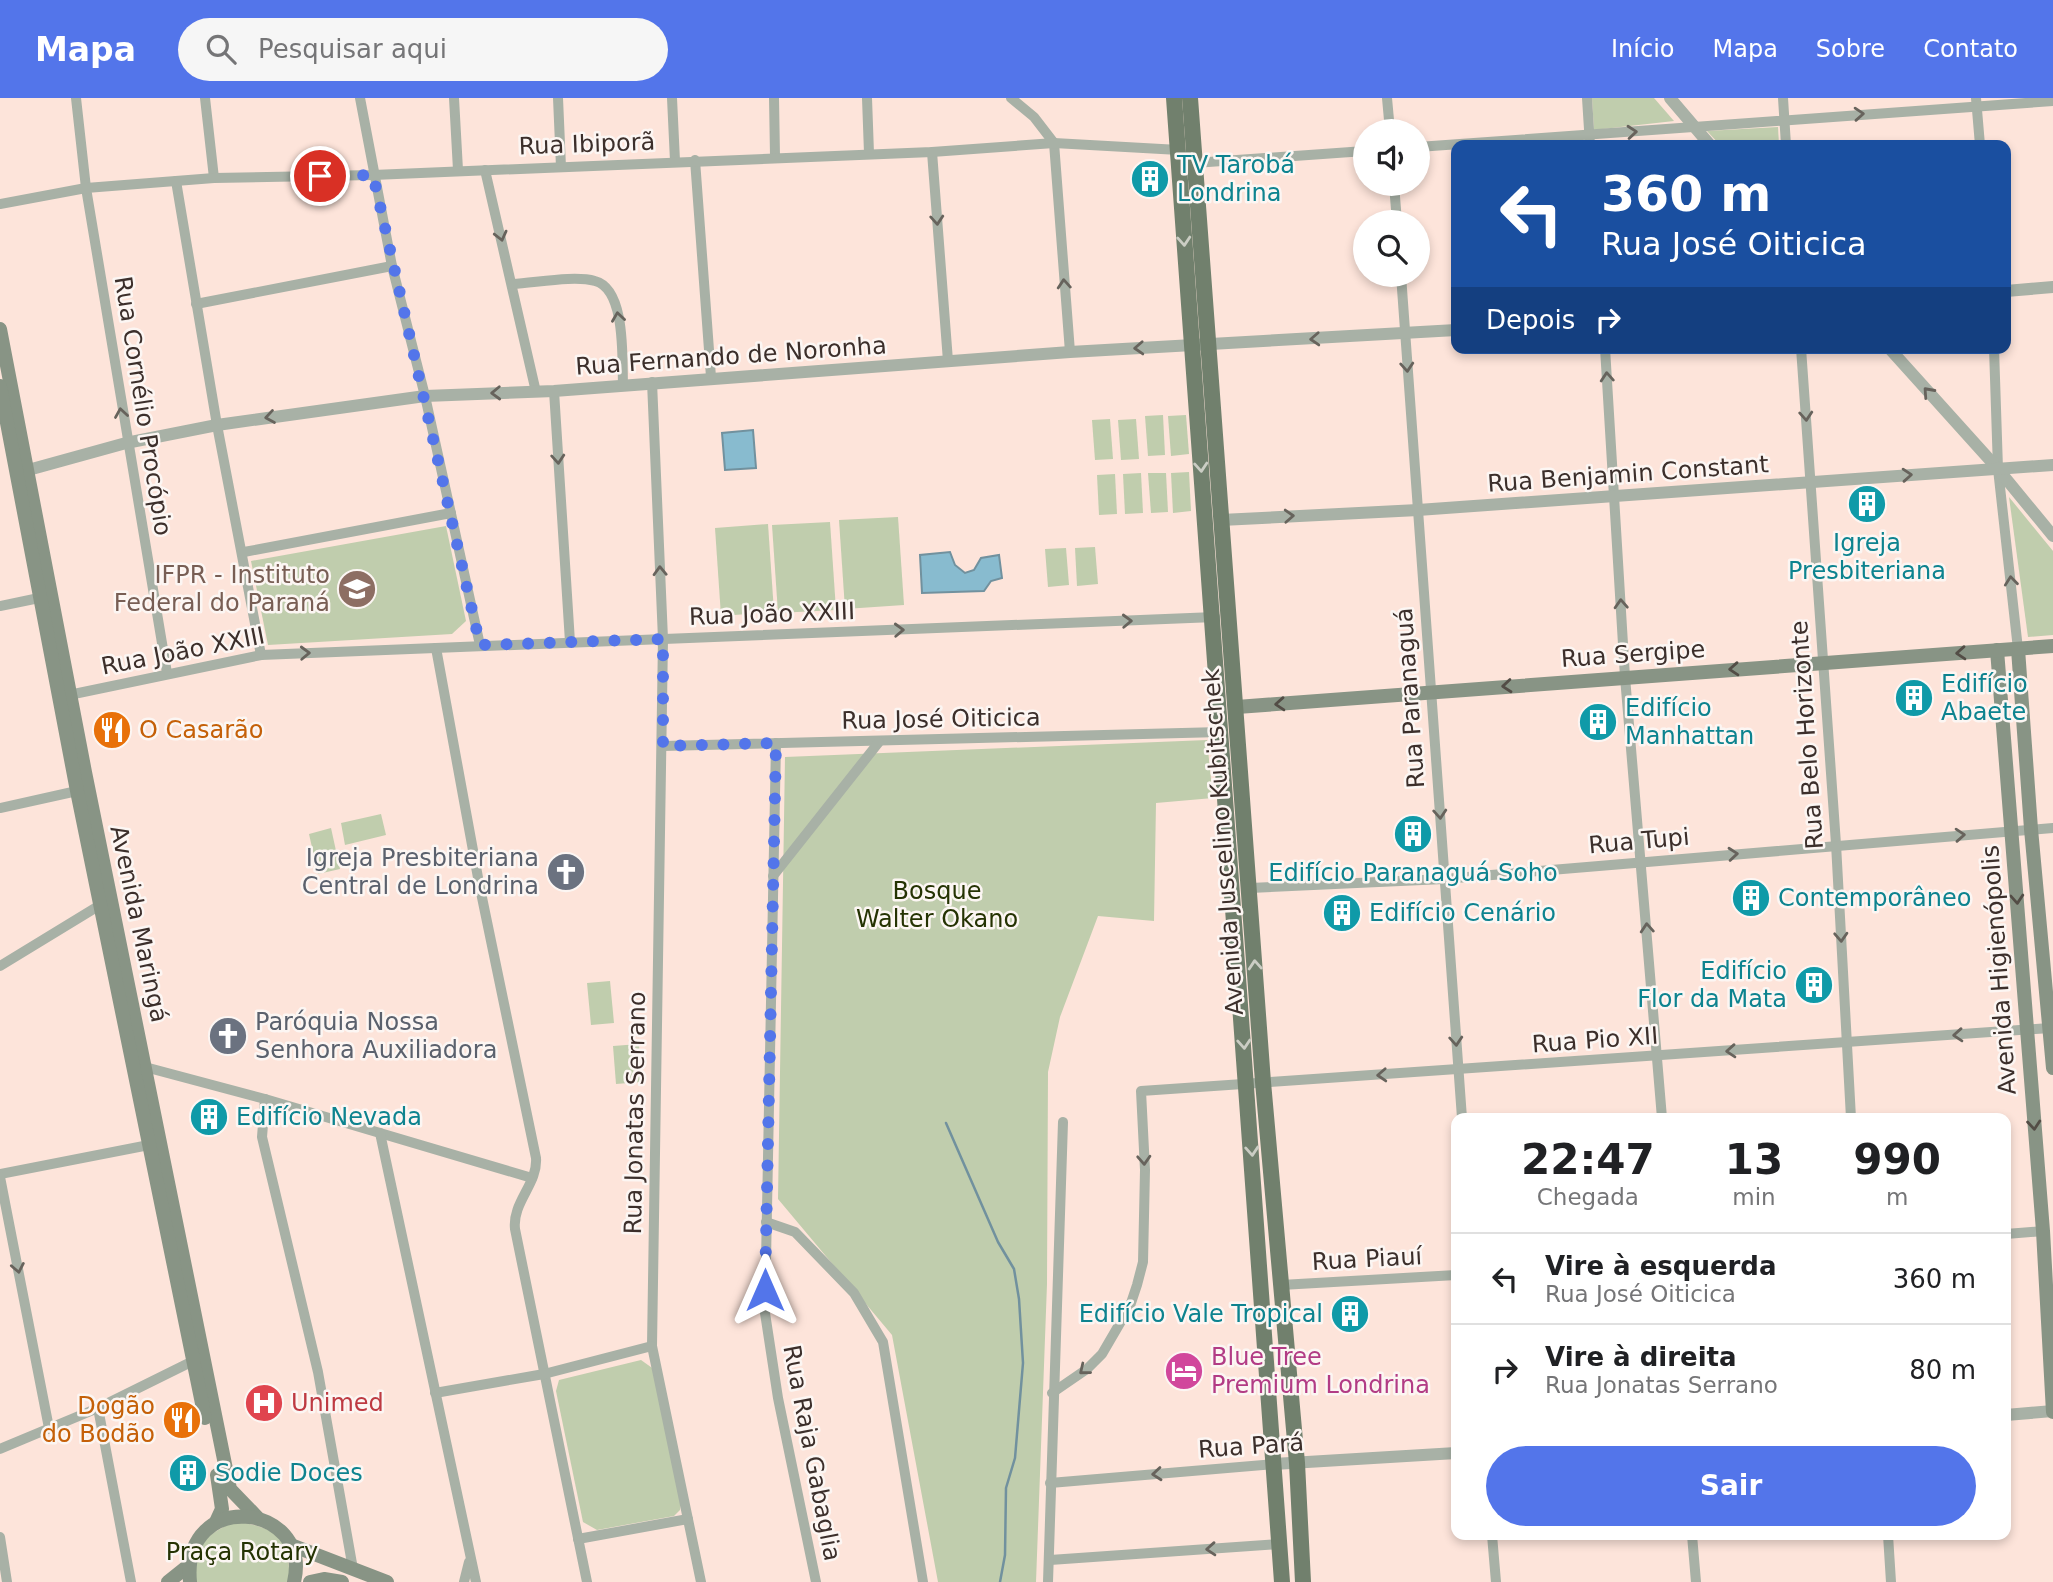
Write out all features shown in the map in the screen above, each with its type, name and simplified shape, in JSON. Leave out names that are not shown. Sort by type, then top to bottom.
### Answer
[{"type":"main road","name":"Avenida Juscelino Kubitschek","points":[[1174,98],[1199,346],[1221,616],[1221,725],[1255,1082],[1280,1285],[1297,1463],[1303,1582]]},
{"type":"main road","name":"Avenida Juscelino Kubitschek","points":[[1190,98],[1199,346]]},
{"type":"main road","points":[[1177,148],[1192,135]]},
{"type":"main road","name":"Avenida Maringá","points":[[0,329],[39,598],[77,791],[145,1067],[155,1144],[193,1361],[222,1500],[216,1522]]},
{"type":"main road","name":"Avenida Maringá","points":[[0,386],[2,408],[22,471],[69,695],[106,901],[155,1144],[230,1489],[257,1517]]},
{"type":"main road","name":"Avenida Juscelino Kubitschek","points":[[1221,616],[1237,707],[1250,888],[1255,1082],[1254,1177],[1282,1582]]},
{"type":"main road","name":"Rua Sergipe","points":[[1237,707],[2053,646]]},
{"type":"main road","name":"Avenida Higienópolis","points":[[2018,649],[2031,830],[2052,1028],[2053,1068]]},
{"type":"main road","name":"Avenida Higienópolis","points":[[1997,650],[2027,1030],[2048,1231],[2053,1411]]},
{"type":"main road","points":[[2002,698],[2021,697]]},
{"type":"main road","points":[[1254,1177],[1264,1212],[1268,1265],[1272,1279],[1280,1285]]},
{"type":"main road","points":[[190,1582],[188,1566],[197,1541],[216,1522],[236,1516],[257,1517],[280,1530],[295,1559],[294,1582]]},
{"type":"main road","points":[[290,1545],[387,1582]]},
{"type":"main road","points":[[168,1582],[188,1566]]},
{"type":"main road","points":[[310,1582],[324,1579],[342,1582]]},
{"type":"street","name":"Rua Cornélio Procópio","points":[[76,98],[86,188],[126,443],[167,673]]},
{"type":"street","points":[[205,98],[214,178]]},
{"type":"street","points":[[360,98],[392,266],[425,396],[480,645]]},
{"type":"street","points":[[454,98],[458,170]]},
{"type":"street","points":[[558,98],[561,167]]},
{"type":"street","points":[[672,98],[675,162]]},
{"type":"street","points":[[774,98],[775,156]]},
{"type":"street","points":[[867,98],[869,153]]},
{"type":"street","points":[[1011,98],[1034,117],[1054,143],[1070,352]]},
{"type":"street","points":[[1387,98],[1389,119]]},
{"type":"street","points":[[1587,98],[1590,140],[1694,127],[1976,102],[2053,101]]},
{"type":"street","points":[[1670,98],[1706,140]]},
{"type":"street","points":[[1783,98],[1786,140]]},
{"type":"street","points":[[1976,102],[1980,140]]},
{"type":"street","name":"Rua Ibiporã","points":[[0,204],[86,188],[214,178],[373,175],[775,156],[932,152],[1054,143],[1177,148]]},
{"type":"street","points":[[1430,147],[1451,146]]},
{"type":"street","points":[[1177,148],[1194,163],[1353,152]]},
{"type":"street","points":[[932,152],[948,361]]},
{"type":"street","points":[[695,160],[710,377]]},
{"type":"street","points":[[485,170],[536,392]]},
{"type":"street","points":[[176,181],[217,425],[244,552],[261,655]]},
{"type":"street","points":[[196,304],[392,266]]},
{"type":"street","points":[[513,284],[588,279],[608,287],[615,297],[623,385]]},
{"type":"street","name":"Rua Paranaguá","points":[[1402,287],[1462,1113]]},
{"type":"street","points":[[2011,291],[2053,287]]},
{"type":"street","name":"Rua Fernando de Noronha","points":[[22,471],[126,443],[217,425],[425,396],[554,391],[710,377],[1070,352],[1451,330]]},
{"type":"street","points":[[1605,354],[1625,677],[1643,862],[1661,1113]]},
{"type":"street","name":"Rua Belo Horizonte","points":[[1801,354],[1836,844],[1852,1113]]},
{"type":"street","points":[[1894,354],[1998,469],[2053,536]]},
{"type":"street","points":[[1994,354],[1998,469],[2018,649]]},
{"type":"street","name":"Rua Jonatas Serrano","points":[[652,383],[663,639],[652,1346],[701,1582]]},
{"type":"street","points":[[554,391],[570,642]]},
{"type":"street","name":"Rua Benjamin Constant","points":[[1213,520],[1418,510],[2053,464]]},
{"type":"street","points":[[244,552],[451,513]]},
{"type":"street","points":[[0,606],[39,598]]},
{"type":"street","name":"Rua João XXIII","points":[[69,695],[261,655],[1221,616]]},
{"type":"street","points":[[436,648],[479,883],[536,1158],[532,1178],[519,1203],[514,1222],[587,1582]]},
{"type":"street","name":"Rua Sergipe","points":[[1221,725],[1237,707]]},
{"type":"street","name":"Rua José Oiticica","points":[[663,746],[879,742],[1221,725]]},
{"type":"street","points":[[773,876],[879,742]]},
{"type":"street","name":"Rua Raja Gabaglia","points":[[776,743],[765,1313],[816,1582]]},
{"type":"street","points":[[0,808],[77,791]]},
{"type":"street","name":"Rua Tupi","points":[[1250,888],[1444,879],[1836,844],[2053,828]]},
{"type":"street","points":[[0,965],[106,901]]},
{"type":"street","name":"Rua Pio XII","points":[[1052,1393],[1087,1369],[1101,1354],[1130,1306],[1137,1284],[1143,1262],[1144,1182],[1140,1091],[1255,1082],[1458,1072],[2052,1028]]},
{"type":"street","points":[[145,1067],[265,1099],[532,1178]]},
{"type":"street","points":[[265,1099],[262,1137],[318,1372],[353,1569]]},
{"type":"street","points":[[1048,1582],[1052,1393],[1063,1122]]},
{"type":"street","points":[[380,1133],[476,1582]]},
{"type":"street","points":[[50,1428],[0,1175],[155,1144]]},
{"type":"street","points":[[766,1222],[795,1232],[854,1293],[883,1342],[923,1582]]},
{"type":"street","points":[[2011,1234],[2048,1231]]},
{"type":"street","name":"Rua Piauí","points":[[1280,1285],[1451,1275]]},
{"type":"street","points":[[435,1393],[544,1374],[652,1346]]},
{"type":"street","points":[[0,1449],[97,1408],[193,1361]]},
{"type":"street","points":[[97,1408],[131,1582]]},
{"type":"street","points":[[2011,1415],[2053,1411]]},
{"type":"street","name":"Rua Pará","points":[[1050,1483],[1274,1464],[1451,1453]]},
{"type":"street","points":[[578,1539],[688,1519]]},
{"type":"street","points":[[0,1537],[7,1582]]},
{"type":"street","points":[[1492,1540],[1496,1582]]},
{"type":"street","points":[[1692,1540],[1696,1582]]},
{"type":"street","points":[[1888,1540],[1891,1582]]},
{"type":"street","points":[[1050,1560],[1279,1544]]},
{"type":"street","points":[[464,1582],[470,1558]]},
{"type":"green space","points":[[1592,98],[1654,98],[1674,121],[1594,130]]},
{"type":"green space","points":[[1778,127],[1779,140],[1715,140],[1707,131]]},
{"type":"green space","points":[[1163,415],[1165,455],[1148,456],[1145,416]]},
{"type":"green space","points":[[1186,415],[1189,454],[1171,456],[1168,416]]},
{"type":"green space","points":[[1110,419],[1113,459],[1095,460],[1092,420]]},
{"type":"green space","points":[[1136,419],[1139,459],[1121,460],[1118,420]]},
{"type":"green space","points":[[1189,472],[1191,511],[1173,513],[1171,473]]},
{"type":"green space","points":[[1141,473],[1143,513],[1125,514],[1123,474]]},
{"type":"green space","points":[[1148,473],[1166,473],[1168,512],[1151,513]]},
{"type":"green space","points":[[1115,474],[1117,514],[1099,515],[1097,475]]},
{"type":"green space","points":[[2009,497],[2053,551],[2053,635],[2028,637]]},
{"type":"green space","points":[[898,517],[904,605],[845,609],[839,520]]},
{"type":"green space","points":[[830,522],[836,610],[778,613],[772,525]]},
{"type":"green space","points":[[768,524],[774,612],[721,616],[715,528]]},
{"type":"green space","name":"IFPR - Instituto Federal do Paraná","points":[[446,526],[466,621],[452,634],[268,645],[251,561]]},
{"type":"green space","points":[[1095,547],[1098,584],[1077,586],[1075,548]]},
{"type":"green space","points":[[1066,548],[1069,585],[1048,587],[1045,549]]},
{"type":"green space","name":"Bosque Walter Okano","points":[[1207,740],[1213,798],[1156,803],[1154,921],[1098,916],[1060,1017],[1048,1072],[1047,1284],[1036,1582],[938,1582],[892,1335],[778,1199],[785,757]]},
{"type":"green space","points":[[381,814],[386,835],[345,845],[341,823]]},
{"type":"green space","points":[[331,828],[340,869],[318,874],[309,834]]},
{"type":"green space","points":[[610,981],[614,1023],[591,1025],[587,983]]},
{"type":"green space","points":[[639,1044],[641,1082],[616,1084],[613,1046]]},
{"type":"green space","points":[[641,1360],[655,1370],[681,1501],[680,1510],[674,1516],[597,1530],[583,1522],[556,1391],[559,1380]]},
{"type":"green space","name":"Praça Rotary","points":[[235,1521],[262,1527],[278,1537],[287,1554],[290,1582],[194,1582],[202,1544],[214,1533]]},
{"type":"water","points":[[753,430],[756,468],[725,470],[722,433]]},
{"type":"water","points":[[950,552],[955,565],[965,573],[974,570],[981,558],[999,555],[1002,578],[991,581],[984,591],[922,593],[920,555]]},
{"type":"waterway","points":[[946,1123],[998,1242],[1014,1269],[1019,1299],[1023,1363],[1015,1458],[1006,1488],[1005,1555],[1000,1582]]},
{"type":"place","name":"TV Tarobá Londrina","points":[[1150,179]]},
{"type":"place","name":"Igreja Presbiteriana","points":[[1867,504]]},
{"type":"place","name":"IFPR - Instituto Federal do Paraná","points":[[357,589]]},
{"type":"place","name":"Edifício Abaete","points":[[1914,698]]},
{"type":"place","name":"Edifício Manhattan","points":[[1598,722]]},
{"type":"place","name":"O Casarão","points":[[112,730]]},
{"type":"place","name":"Edifício Paranaguá Soho","points":[[1413,834]]},
{"type":"place","name":"Igreja Presbiteriana Central de Londrina","points":[[566,872]]},
{"type":"place","name":"Contemporâneo","points":[[1751,898]]},
{"type":"place","name":"Edifício Cenário","points":[[1342,913]]},
{"type":"place","name":"Edifício Flor da Mata","points":[[1814,985]]},
{"type":"place","name":"Paróquia Nossa Senhora Auxiliadora","points":[[228,1036]]},
{"type":"place","name":"Edifício Nevada","points":[[209,1117]]},
{"type":"place","name":"Edifício Vale Tropical","points":[[1350,1314]]},
{"type":"place","name":"Blue Tree Premium Londrina","points":[[1184,1371]]},
{"type":"place","name":"Unimed","points":[[264,1403]]},
{"type":"place","name":"Dogão do Bodão","points":[[182,1420]]},
{"type":"place","name":"Sodie Doces","points":[[188,1473]]},
{"type":"route","points":[[320,176],[373,175],[480,645],[663,639],[663,746],[776,743],[765,1290]]}]
